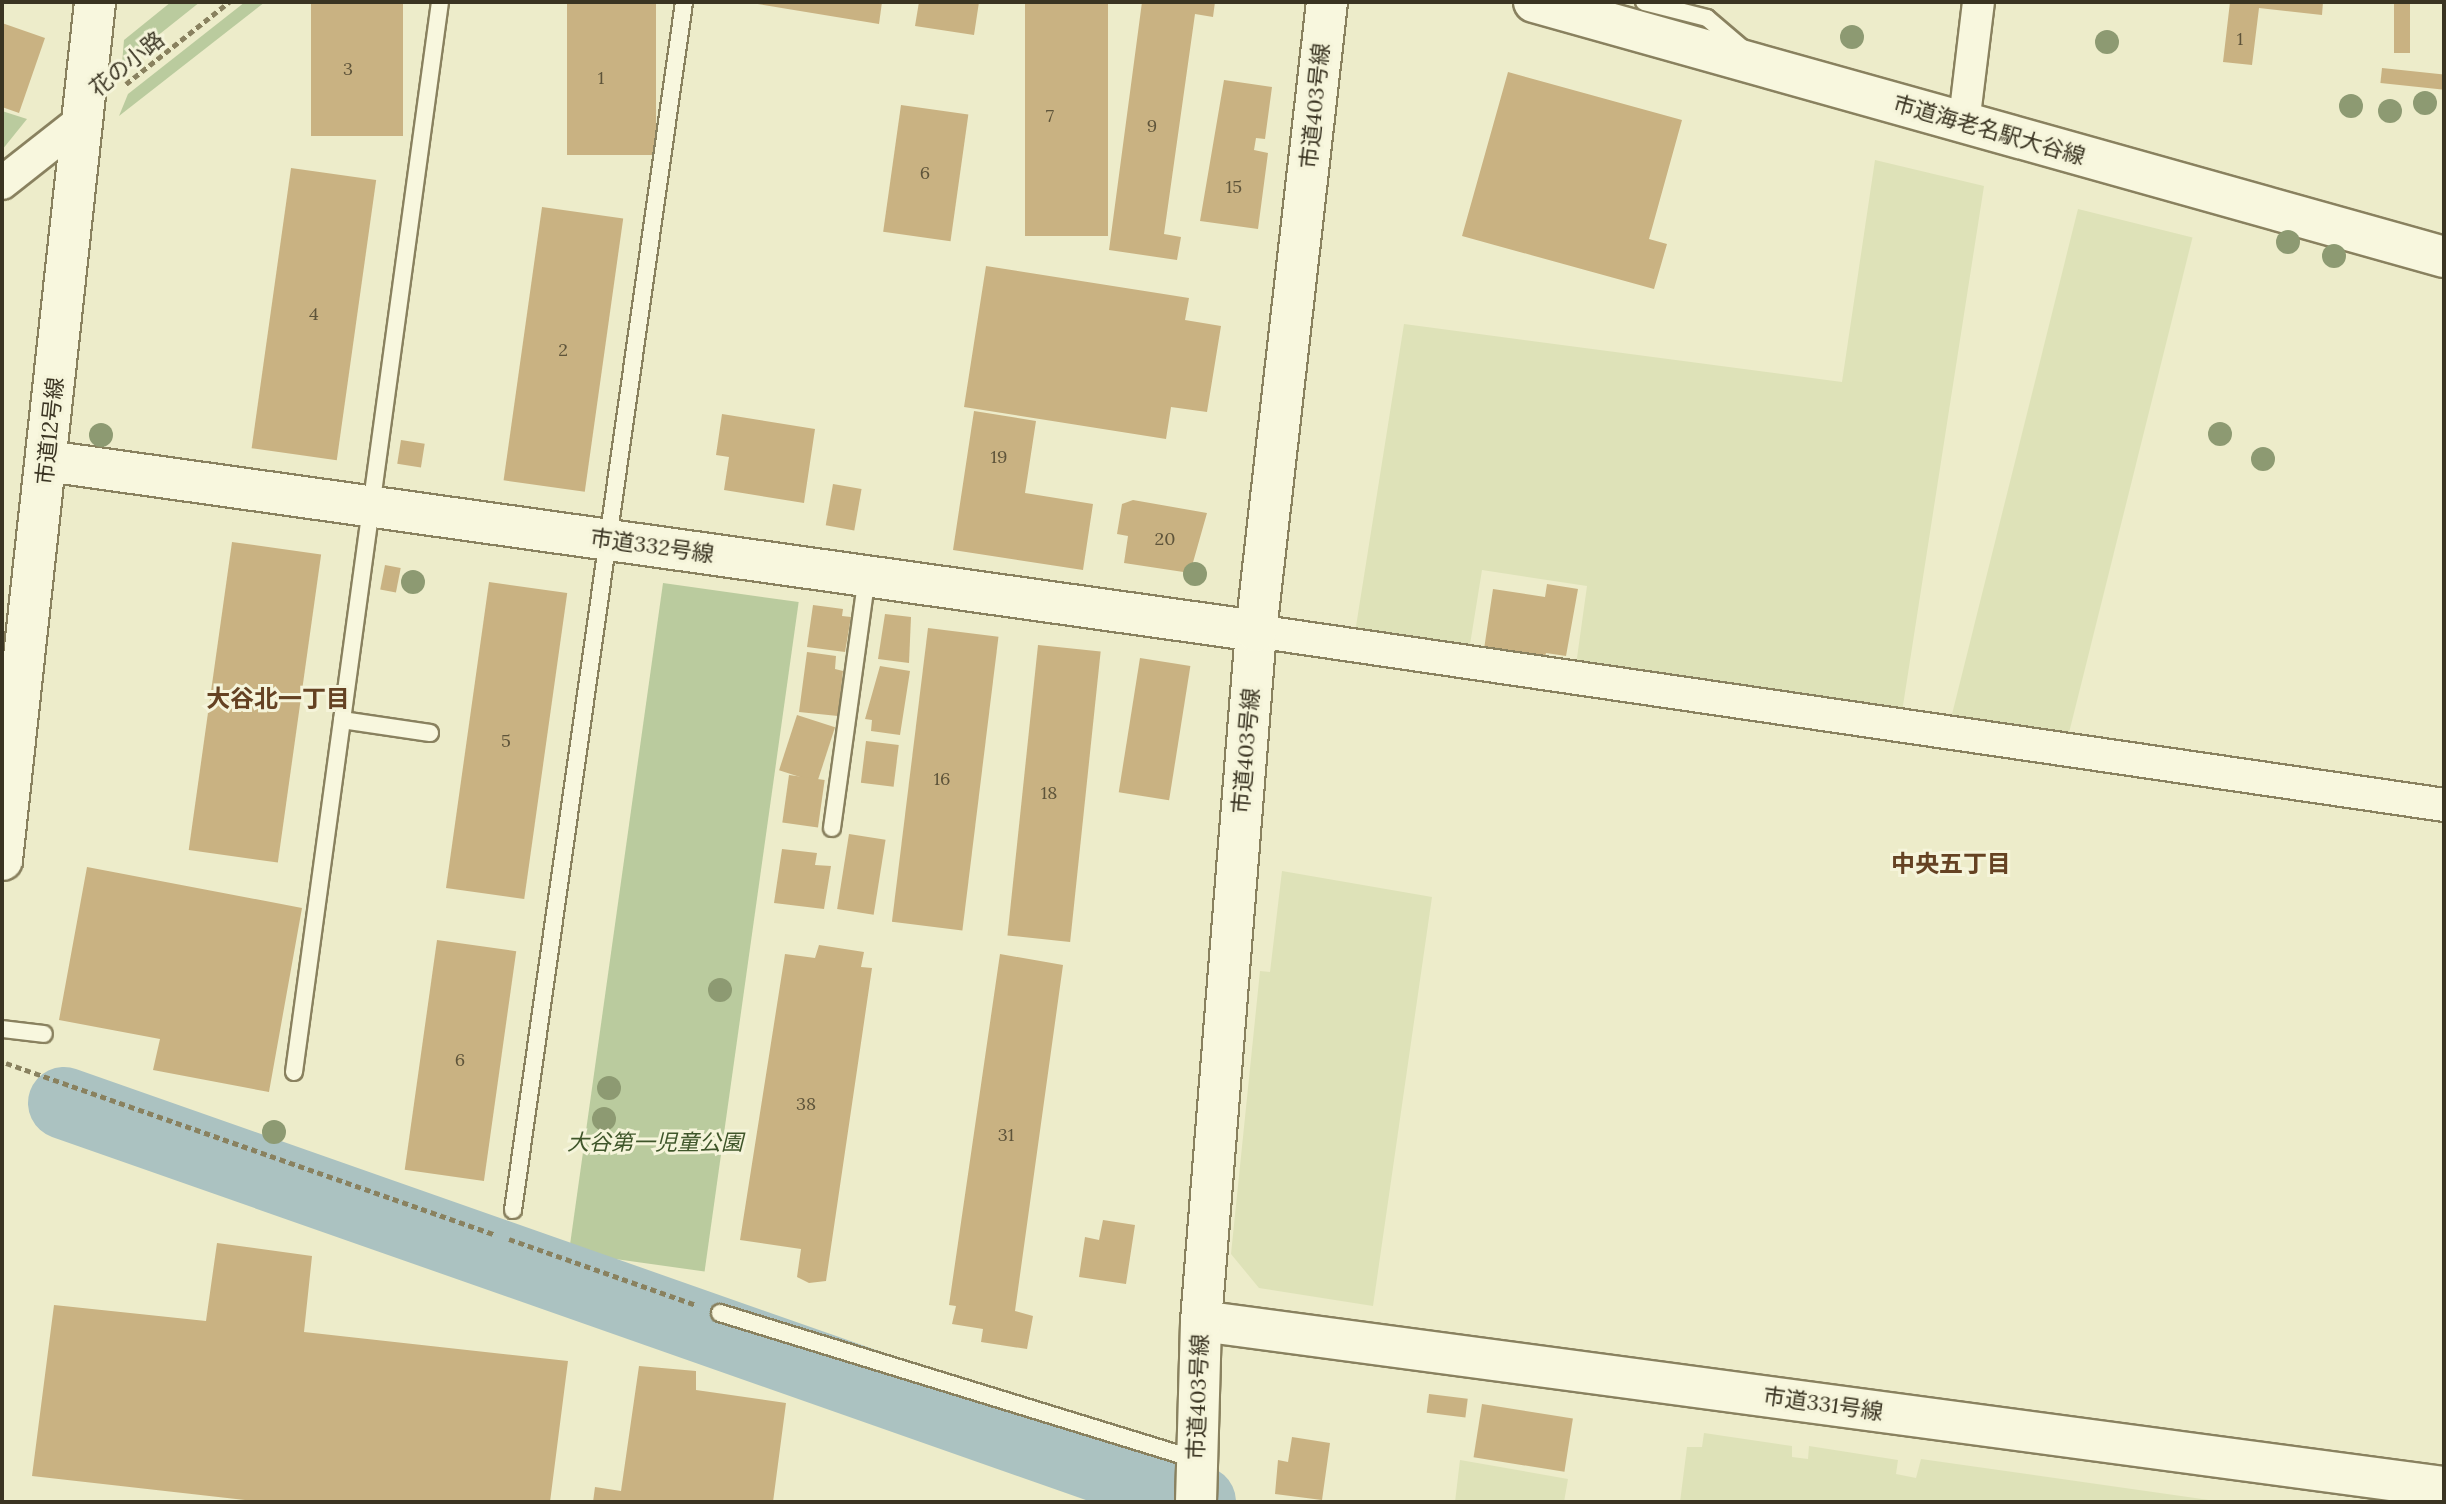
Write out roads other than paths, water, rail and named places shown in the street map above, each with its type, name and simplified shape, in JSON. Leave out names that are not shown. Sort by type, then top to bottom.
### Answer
[{"type":"street","name":"市道12号線","points":[[2,860],[95,2]]},
{"type":"street","name":"市道403号線","points":[[1196,1480],[1201,1321],[1256,631],[1327,2]]},
{"type":"street","name":"市道海老名駅大谷線","points":[[1547,6],[2444,257]]},
{"type":"street","points":[[2,183],[82,120]]},
{"type":"street","name":"市道332号線","points":[[47,461],[1256,631]]},
{"type":"street","points":[[1256,631],[2444,805]]},
{"type":"street","name":"市道331号線","points":[[1201,1321],[2444,1487]]},
{"type":"lane","points":[[294,1072],[440,2]]},
{"type":"lane","points":[[513,1210],[684,2]]},
{"type":"lane","points":[[1547,6],[1602,2]]},
{"type":"lane","points":[[1644,2],[1707,18],[1764,66]]},
{"type":"lane","points":[[1964,123],[1971,2]]},
{"type":"lane","points":[[1964,123],[1986,2]]},
{"type":"lane","points":[[832,828],[867,577]]},
{"type":"lane","points":[[342,720],[430,733]]},
{"type":"lane","points":[[2,1029],[44,1034]]},
{"type":"lane","points":[[720,1313],[1196,1480]]},
{"type":"waterway","points":[[64,1103],[1200,1502]]},
{"type":"district","name":"大谷北一丁目","points":[[278,699]]},
{"type":"district","name":"中央五丁目","points":[[1951,864]]},
{"type":"park label","name":"大谷第一児童公園","points":[[655,1143]]}]
